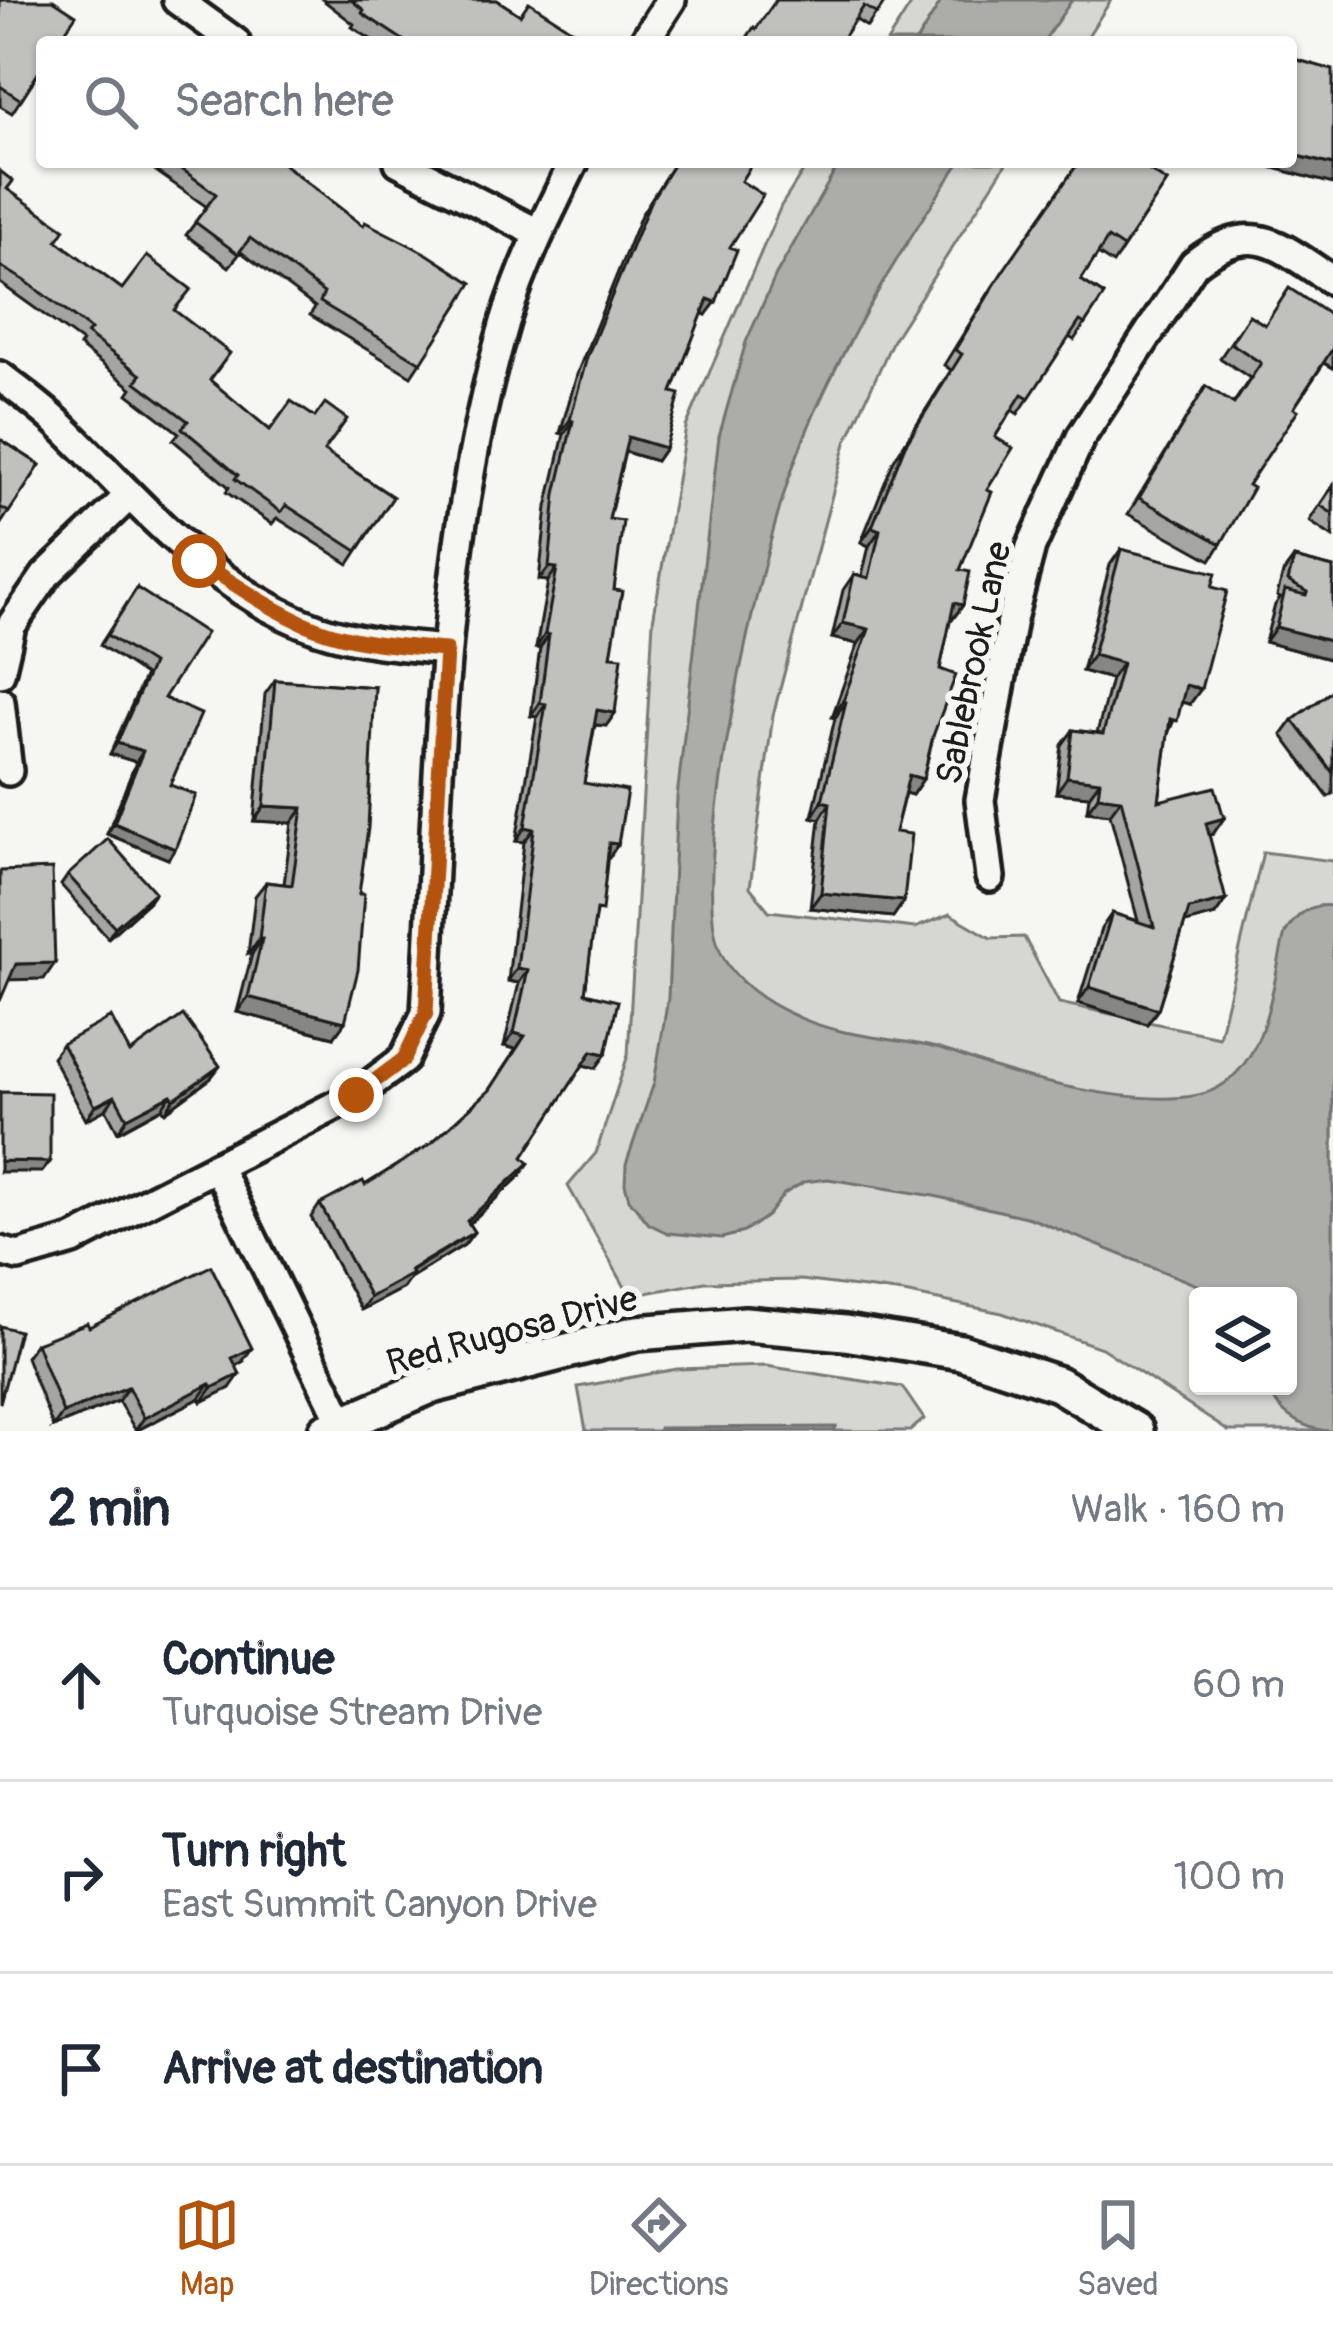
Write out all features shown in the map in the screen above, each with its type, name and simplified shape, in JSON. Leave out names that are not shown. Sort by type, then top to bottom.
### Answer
[{"type":"street","points":[[177,0],[227,36]]},
{"type":"street","points":[[648,36],[671,0]]},
{"type":"street","points":[[411,168],[538,233]]},
{"type":"street","points":[[0,1251],[18,1256],[73,1240],[372,1083],[404,1059],[426,1013],[446,650],[481,412],[507,317],[538,233],[571,168]]},
{"type":"street","name":"Sablebrook Lane","points":[[990,877],[980,800],[1012,619],[1031,547],[1081,437],[1194,264],[1213,250],[1255,237],[1333,281]]},
{"type":"street","points":[[0,376],[55,419],[199,561],[251,596],[316,628],[372,643],[446,650]]},
{"type":"street","points":[[0,673],[11,626],[46,575],[129,496]]},
{"type":"street","points":[[0,702],[8,771]]},
{"type":"street","points":[[217,1166],[334,1426]]},
{"type":"street","name":"Red Rugosa Drive","points":[[334,1426],[428,1387],[637,1333],[746,1324],[845,1333],[961,1352],[1058,1384],[1136,1431]]},
{"type":"shaded area","points":[[914,0],[1111,0],[1088,36],[891,36]]},
{"type":"shaded area","points":[[942,0],[1072,0],[1047,36],[920,36]]},
{"type":"shaded area","points":[[805,168],[1003,168],[893,340],[846,443],[773,715],[750,887],[769,911],[915,928],[950,914],[991,938],[1024,937],[1059,1003],[1219,1037],[1263,852],[1333,861],[1333,1431],[1228,1431],[1102,1348],[1002,1313],[904,1293],[801,1280],[705,1282],[630,1296],[568,1186],[596,1153],[628,1055],[653,621],[686,427],[781,206]]},
{"type":"shaded area","points":[[837,168],[956,168],[846,348],[809,426],[780,507],[747,636],[720,787],[712,913],[721,953],[743,983],[763,998],[828,1028],[937,1048],[1077,1089],[1172,1098],[1199,1095],[1236,1074],[1266,1018],[1285,933],[1305,911],[1333,906],[1333,1431],[1293,1419],[1273,1395],[1297,1395],[1297,1287],[1202,1287],[1030,1218],[828,1179],[804,1182],[744,1232],[722,1238],[668,1233],[649,1224],[629,1199],[626,1164],[654,1083],[668,998],[677,797],[719,436],[746,342],[776,275]]},
{"type":"shaded area","points":[[766,1366],[902,1387],[924,1419],[910,1431],[586,1431],[578,1387],[677,1369]]},
{"type":"shaded area","points":[[836,1427],[834,1431],[658,1431],[659,1428]]},
{"type":"building","points":[[0,0],[53,0],[76,15],[62,36],[36,36],[36,76],[21,100],[0,86]]},
{"type":"building","points":[[351,0],[497,0],[520,15],[529,2],[577,33],[397,36]]},
{"type":"building","points":[[776,0],[886,0],[877,14],[864,6],[844,36],[748,36]]},
{"type":"building","points":[[1297,60],[1333,70],[1333,165],[1297,156]]},
{"type":"building","points":[[180,168],[289,168],[363,226],[365,222],[427,254],[472,283],[421,363],[320,302],[324,293],[250,238],[238,254],[195,222],[216,194]]},
{"type":"building","points":[[671,168],[749,168],[741,181],[763,195],[730,247],[737,250],[716,302],[708,299],[672,392],[680,394],[665,448],[628,437],[609,519],[623,521],[614,590],[622,591],[611,656],[622,657],[615,713],[597,710],[584,783],[627,791],[618,844],[609,843],[602,911],[596,910],[585,993],[618,1001],[606,1054],[592,1051],[523,1157],[529,1163],[467,1221],[474,1232],[370,1297],[320,1204],[363,1181],[365,1185],[429,1145],[490,1090],[525,1036],[514,1033],[528,970],[517,968],[534,829],[525,827],[546,704],[540,703],[549,635],[545,634],[557,568],[549,567],[556,494],[587,357],[650,202]]},
{"type":"building","points":[[1075,168],[1145,168],[1167,182],[1123,248],[1108,238],[1081,280],[1104,295],[1085,324],[1080,321],[1029,398],[1022,394],[995,437],[1013,448],[987,490],[992,492],[960,570],[970,572],[963,605],[954,603],[940,669],[956,675],[923,779],[909,775],[895,832],[911,834],[904,901],[821,893],[830,803],[822,801],[843,701],[869,629],[843,623],[854,574],[869,578],[880,530],[872,527],[905,445],[962,354],[955,350]]},
{"type":"building","points":[[0,171],[13,181],[7,189],[65,229],[57,241],[122,289],[147,256],[191,289],[174,310],[230,353],[210,380],[270,430],[291,401],[315,417],[325,403],[347,419],[324,451],[393,497],[357,551],[286,505],[281,512],[235,479],[238,475],[182,428],[188,421],[136,382],[141,375],[87,334],[91,330],[0,266]]},
{"type":"building","points":[[1289,288],[1333,317],[1333,348],[1248,485],[1253,488],[1221,544],[1139,498],[1206,386],[1234,404],[1261,363],[1231,343],[1249,315],[1265,325]]},
{"type":"building","points":[[0,439],[40,465],[9,512],[0,507]]},
{"type":"building","points":[[1333,486],[1333,514],[1320,505]]},
{"type":"building","points":[[1121,549],[1216,573],[1212,587],[1227,591],[1201,689],[1186,685],[1177,721],[1170,719],[1159,801],[1215,787],[1224,818],[1206,823],[1226,900],[1189,909],[1158,1009],[1089,987],[1112,913],[1154,927],[1121,799],[1098,796],[1100,781],[1067,777],[1073,730],[1103,734],[1122,663],[1093,655]]},
{"type":"building","points":[[1294,558],[1333,568],[1333,642],[1276,627],[1285,590],[1307,592],[1288,581]]},
{"type":"building","points":[[137,588],[206,633],[164,698],[201,714],[170,785],[196,795],[175,849],[114,823],[143,751],[117,743],[152,664],[107,635]]},
{"type":"building","points":[[275,680],[375,687],[358,970],[345,1022],[248,997],[262,939],[266,882],[292,885],[303,808],[264,806]]},
{"type":"building","points":[[1333,690],[1333,773],[1293,720]]},
{"type":"building","points":[[108,839],[155,892],[115,927],[68,875]]},
{"type":"building","points":[[52,869],[55,963],[16,964],[0,1001],[0,871]]},
{"type":"building","points":[[183,1015],[220,1066],[174,1099],[171,1095],[127,1118],[115,1096],[95,1106],[62,1044],[111,1017],[130,1053]]},
{"type":"building","points":[[0,1092],[50,1093],[50,1162],[0,1161]]},
{"type":"building","points":[[211,1266],[252,1348],[232,1358],[240,1374],[144,1418],[128,1387],[63,1413],[36,1343],[87,1323],[89,1327]]},
{"type":"building","points":[[0,1326],[19,1331],[0,1403]]},
{"type":"route","points":[[199,561],[251,596],[316,628],[372,643],[446,650],[426,1013],[404,1059],[356,1095]]}]
